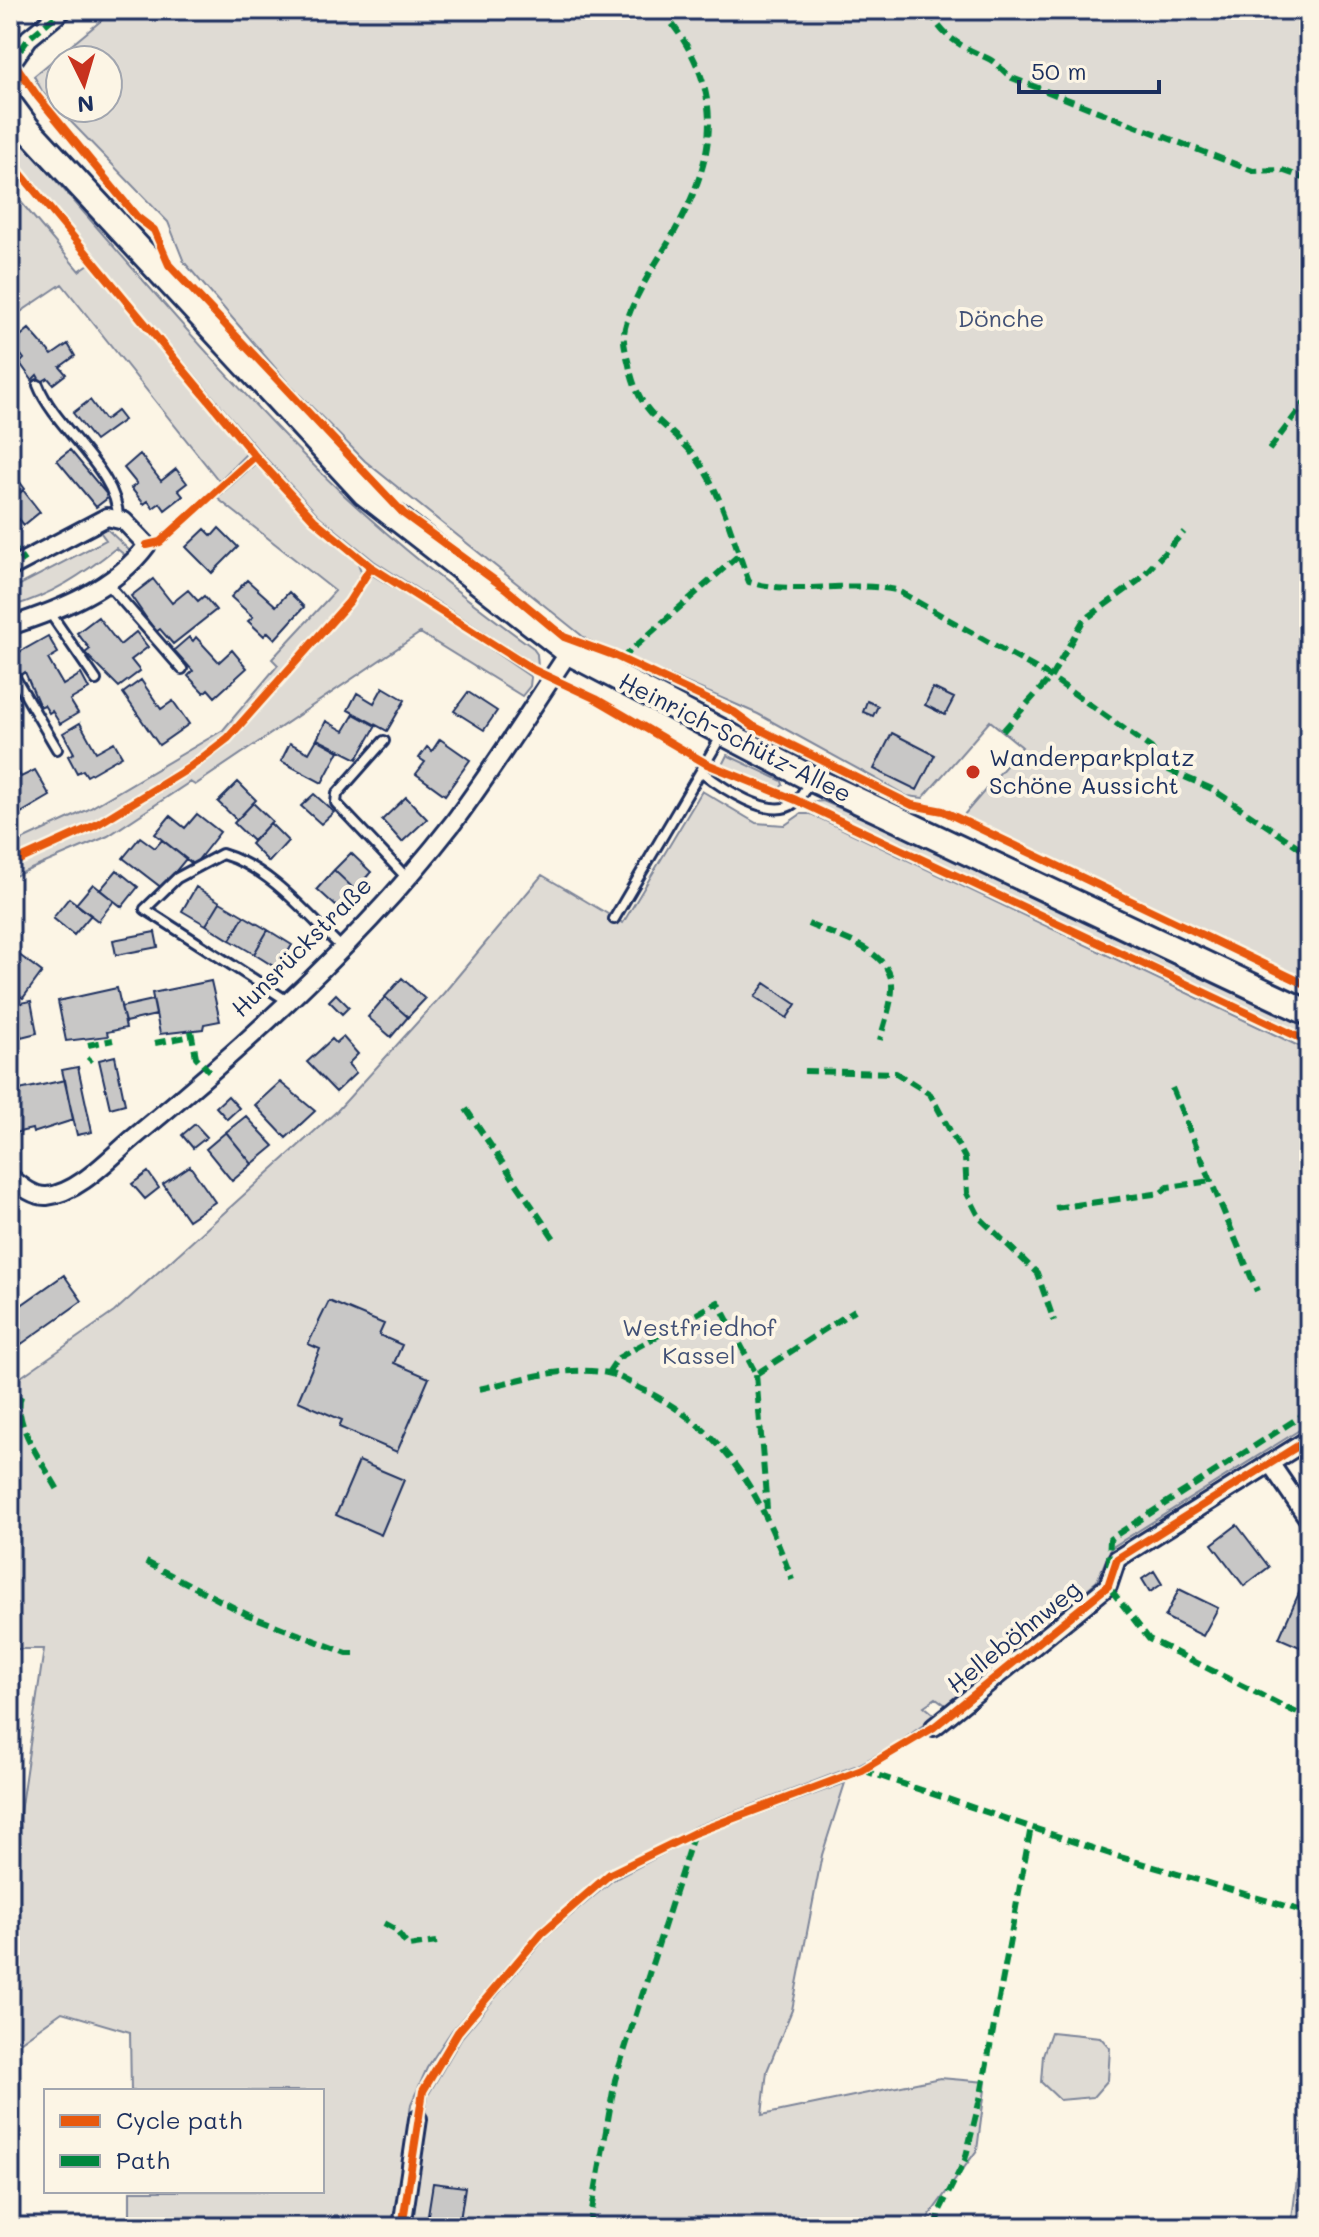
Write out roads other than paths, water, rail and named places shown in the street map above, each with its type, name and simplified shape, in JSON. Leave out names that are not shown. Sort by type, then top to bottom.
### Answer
[{"type":"main road","name":"Heinrich-Schütz-Allee","points":[[10,105],[38,140],[365,493],[569,652],[812,779],[1309,1013]]},
{"type":"street","points":[[10,65],[29,38],[63,10]]},
{"type":"street","points":[[10,568],[107,517],[118,519],[147,545],[139,556],[90,594],[50,613],[10,626]]},
{"type":"street","name":"Hunsrückstraße","points":[[10,1177],[28,1191],[46,1196],[75,1185],[168,1109],[286,1000],[406,877],[482,782],[569,652]]},
{"type":"street","name":"Helleböhnweg","points":[[934,1727],[1108,1586],[1117,1559],[1309,1439]]},
{"type":"street","points":[[1270,1463],[1309,1520]]},
{"type":"street","points":[[402,2227],[418,2119]]},
{"type":"lane","points":[[38,385],[45,403],[89,456],[118,503],[118,519]]},
{"type":"lane","points":[[106,582],[182,669]]},
{"type":"lane","points":[[50,613],[96,680]]},
{"type":"lane","points":[[10,669],[57,749]]},
{"type":"lane","points":[[614,919],[722,734]]},
{"type":"lane","points":[[384,741],[337,794],[336,803],[406,877]]},
{"type":"lane","points":[[702,772],[721,788],[761,806],[779,809],[793,804],[812,779]]},
{"type":"lane","points":[[286,1000],[145,909],[177,878],[222,854],[241,860],[280,888],[341,947]]},
{"type":"place","name":"Wanderparkplatz Schöne Aussicht","points":[[973,772]]},
{"type":"park label","name":"Dönche","points":[[1001,319]]},
{"type":"park label","name":"Westfriedhof Kassel","points":[[699,1342]]}]
